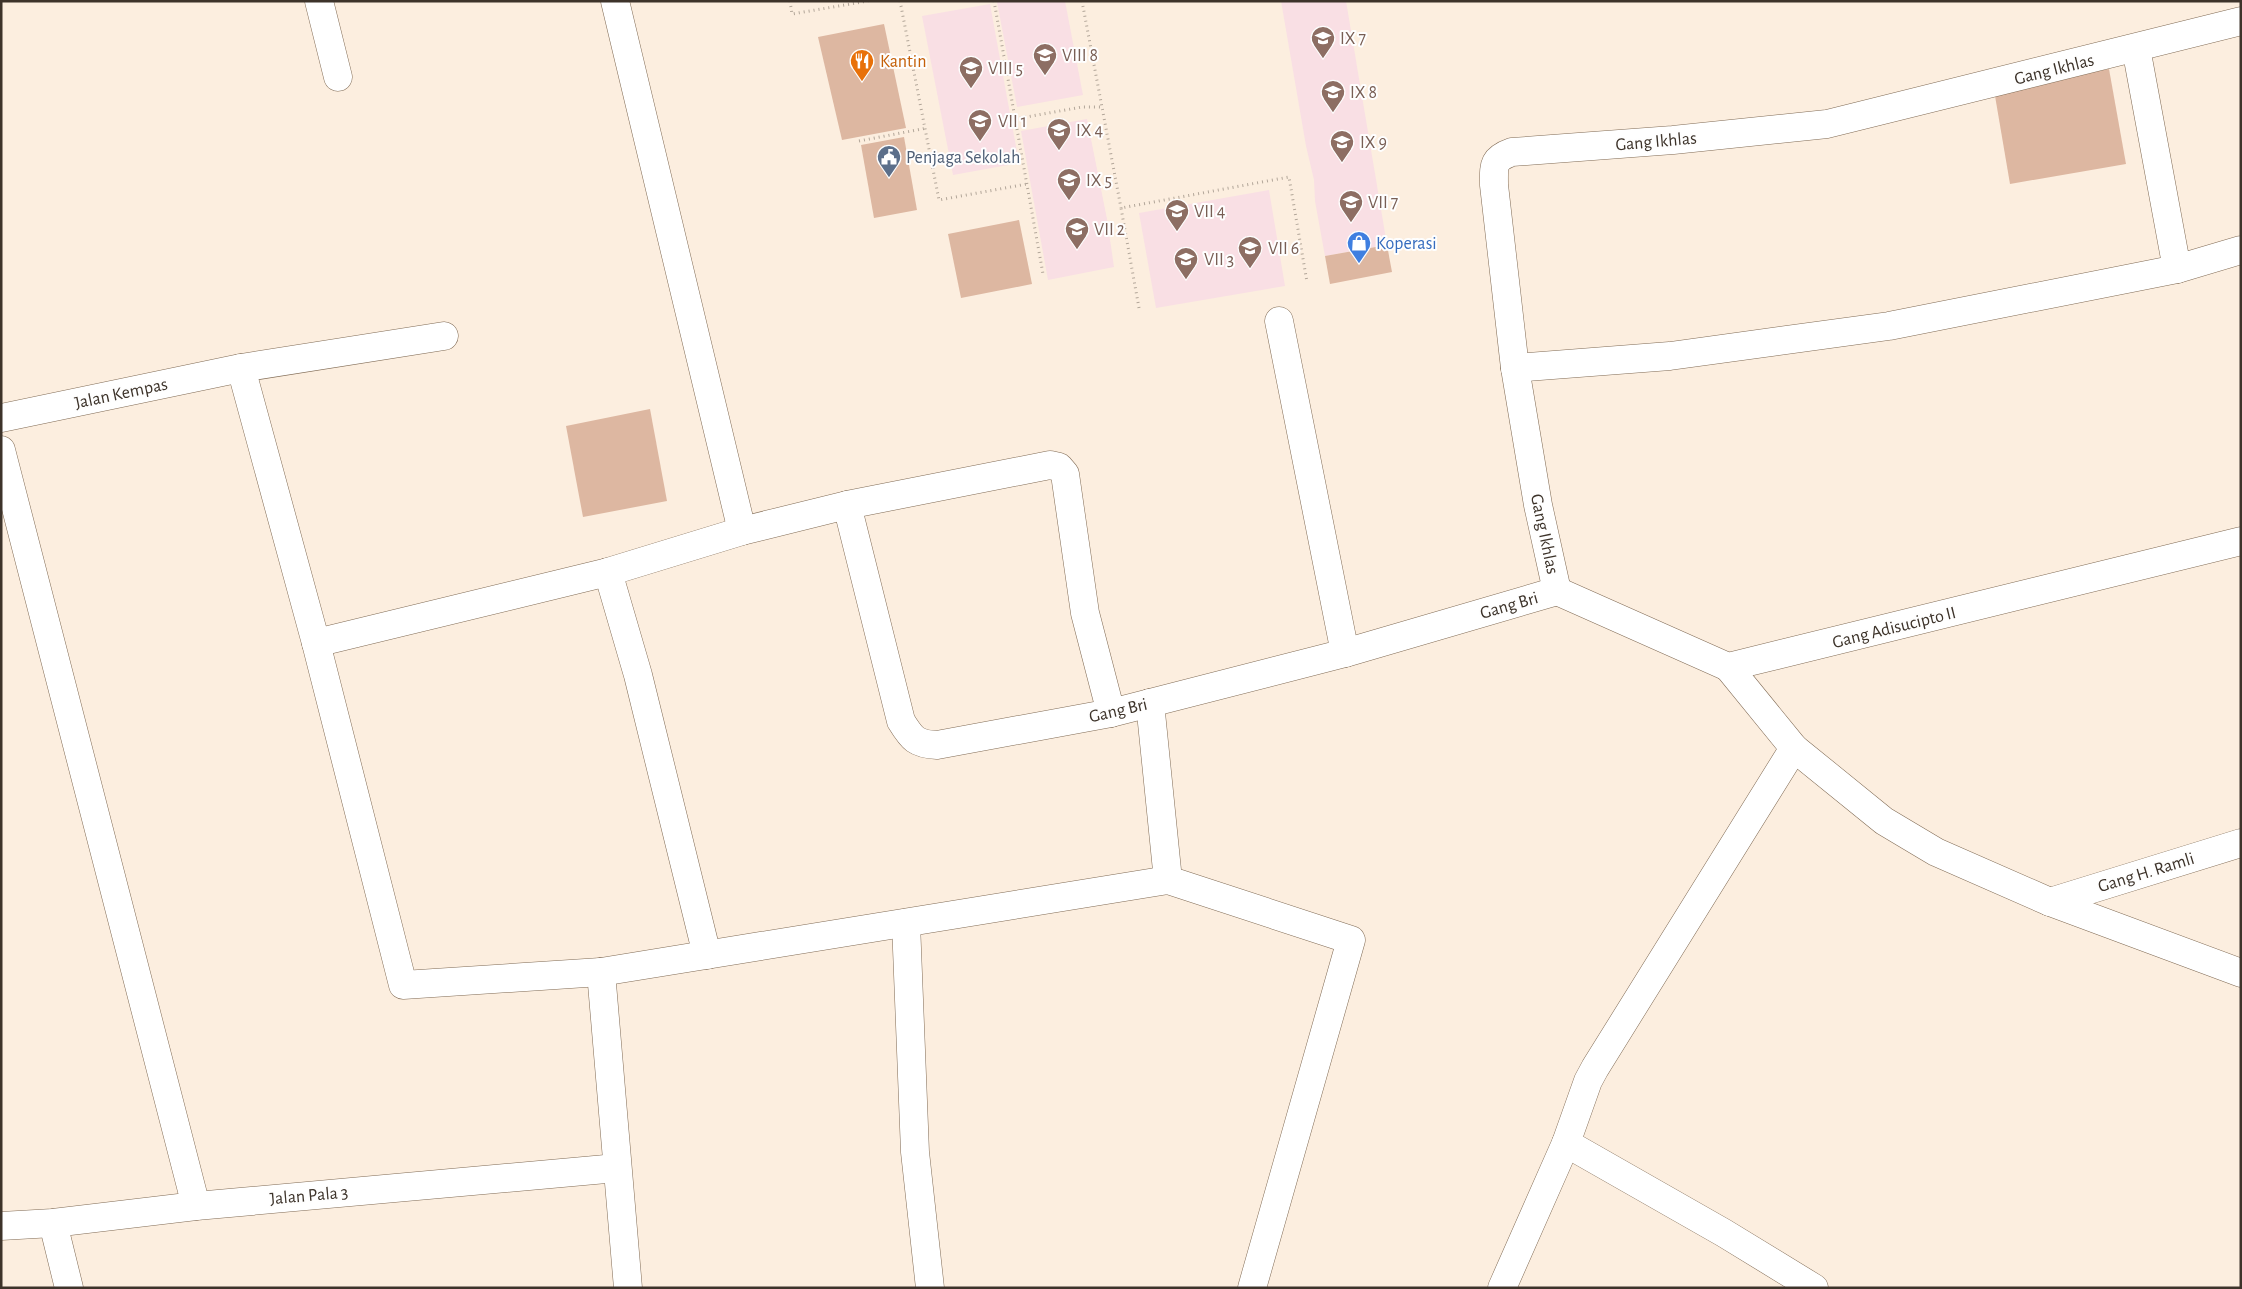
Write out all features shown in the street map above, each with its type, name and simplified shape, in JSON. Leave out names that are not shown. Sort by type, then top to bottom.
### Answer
[{"type":"street","points":[[319,1],[338,77]]},
{"type":"street","points":[[615,1],[742,530]]},
{"type":"street","name":"Gang Ikhlas","points":[[1557,591],[1538,505],[1515,368],[1494,185],[1494,164],[1501,156],[1512,152],[1673,140],[1827,124],[2241,21]]},
{"type":"street","points":[[2136,48],[2177,268]]},
{"type":"street","points":[[1515,368],[1670,356],[1889,326],[2177,268],[2210,257],[2241,250]]},
{"type":"street","points":[[1279,321],[1345,653]]},
{"type":"street","name":"Jalan Kempas","points":[[1,418],[241,368],[444,336]]},
{"type":"street","points":[[241,368],[316,643],[404,985],[601,972],[1168,880],[1351,940],[1252,1288]]},
{"type":"street","points":[[1,450],[196,1206]]},
{"type":"street","points":[[316,643],[608,572],[742,530],[847,505],[1050,465],[1059,467],[1065,474],[1085,613],[1111,713]]},
{"type":"street","name":"Gang Bri","points":[[847,505],[901,721],[910,736],[921,744],[937,745],[1111,713],[1345,653],[1557,591]]},
{"type":"street","name":"Gang Adisucipto II","points":[[1728,667],[2241,541]]},
{"type":"street","points":[[608,572],[640,685],[707,956]]},
{"type":"street","points":[[1557,591],[1728,667],[1794,748],[1884,821],[1936,852],[2050,902],[2241,973]]},
{"type":"street","points":[[1150,703],[1168,880]]},
{"type":"street","points":[[1502,1288],[1566,1143],[1588,1081],[1595,1068],[1794,748]]},
{"type":"street","name":"Gang H. Ramli","points":[[2050,902],[2241,842]]},
{"type":"street","points":[[906,923],[915,1152],[929,1282]]},
{"type":"street","points":[[601,972],[628,1288]]},
{"type":"street","points":[[1566,1143],[1724,1233],[1814,1288]]},
{"type":"street","name":"Jalan Pala 3","points":[[1,1226],[53,1223],[196,1206],[617,1168]]},
{"type":"street","points":[[53,1223],[69,1288]]},
{"type":"path","points":[[790,1],[792,14],[868,1]]},
{"type":"path","points":[[900,1],[927,128],[939,200],[1027,184]]},
{"type":"path","points":[[994,1],[1043,274]]},
{"type":"path","points":[[1082,1],[1139,308]]},
{"type":"path","points":[[1015,119],[1082,107],[1102,107]]},
{"type":"path","points":[[859,141],[927,128]]},
{"type":"path","points":[[1121,208],[1289,177],[1307,282]]},
{"type":"shaded area","points":[[1065,1],[1083,95],[1017,107],[997,2]]},
{"type":"shaded area","points":[[1281,1],[1346,1],[1387,245],[1325,256],[1315,201],[1314,180],[1306,146]]},
{"type":"shaded area","points":[[990,4],[1019,163],[953,175],[922,16]]},
{"type":"shaded area","points":[[1087,119],[1107,219],[1114,267],[1048,280],[1021,131]]},
{"type":"shaded area","points":[[1269,190],[1285,286],[1156,308],[1139,213]]},
{"type":"building","name":"Kantin","points":[[884,24],[906,128],[842,140],[818,37]]},
{"type":"building","points":[[2109,69],[2126,164],[2010,184],[1994,90]]},
{"type":"building","name":"Penjaga Sekolah","points":[[904,137],[917,210],[874,218],[861,145]]},
{"type":"building","points":[[1019,220],[1032,284],[961,298],[948,234]]},
{"type":"building","name":"Koperasi","points":[[1387,245],[1392,272],[1330,284],[1325,256]]},
{"type":"building","points":[[650,409],[667,501],[583,517],[566,426]]},
{"type":"place","name":"IX 7","points":[[1323,59]]},
{"type":"place","name":"VIII 8","points":[[1045,76]]},
{"type":"place","name":"Kantin","points":[[862,82]]},
{"type":"place","name":"VIII 5","points":[[971,89]]},
{"type":"place","name":"IX 8","points":[[1333,113]]},
{"type":"place","name":"VII 1","points":[[980,142]]},
{"type":"place","name":"IX 4","points":[[1059,151]]},
{"type":"place","name":"IX 9","points":[[1342,163]]},
{"type":"place","name":"Penjaga Sekolah","points":[[889,178]]},
{"type":"place","name":"IX 5","points":[[1069,201]]},
{"type":"place","name":"VII 7","points":[[1351,223]]},
{"type":"place","name":"VII 4","points":[[1177,232]]},
{"type":"place","name":"VII 2","points":[[1077,250]]},
{"type":"place","name":"Koperasi","points":[[1359,264]]},
{"type":"place","name":"VII 6","points":[[1250,269]]},
{"type":"place","name":"VII 3","points":[[1186,280]]}]
